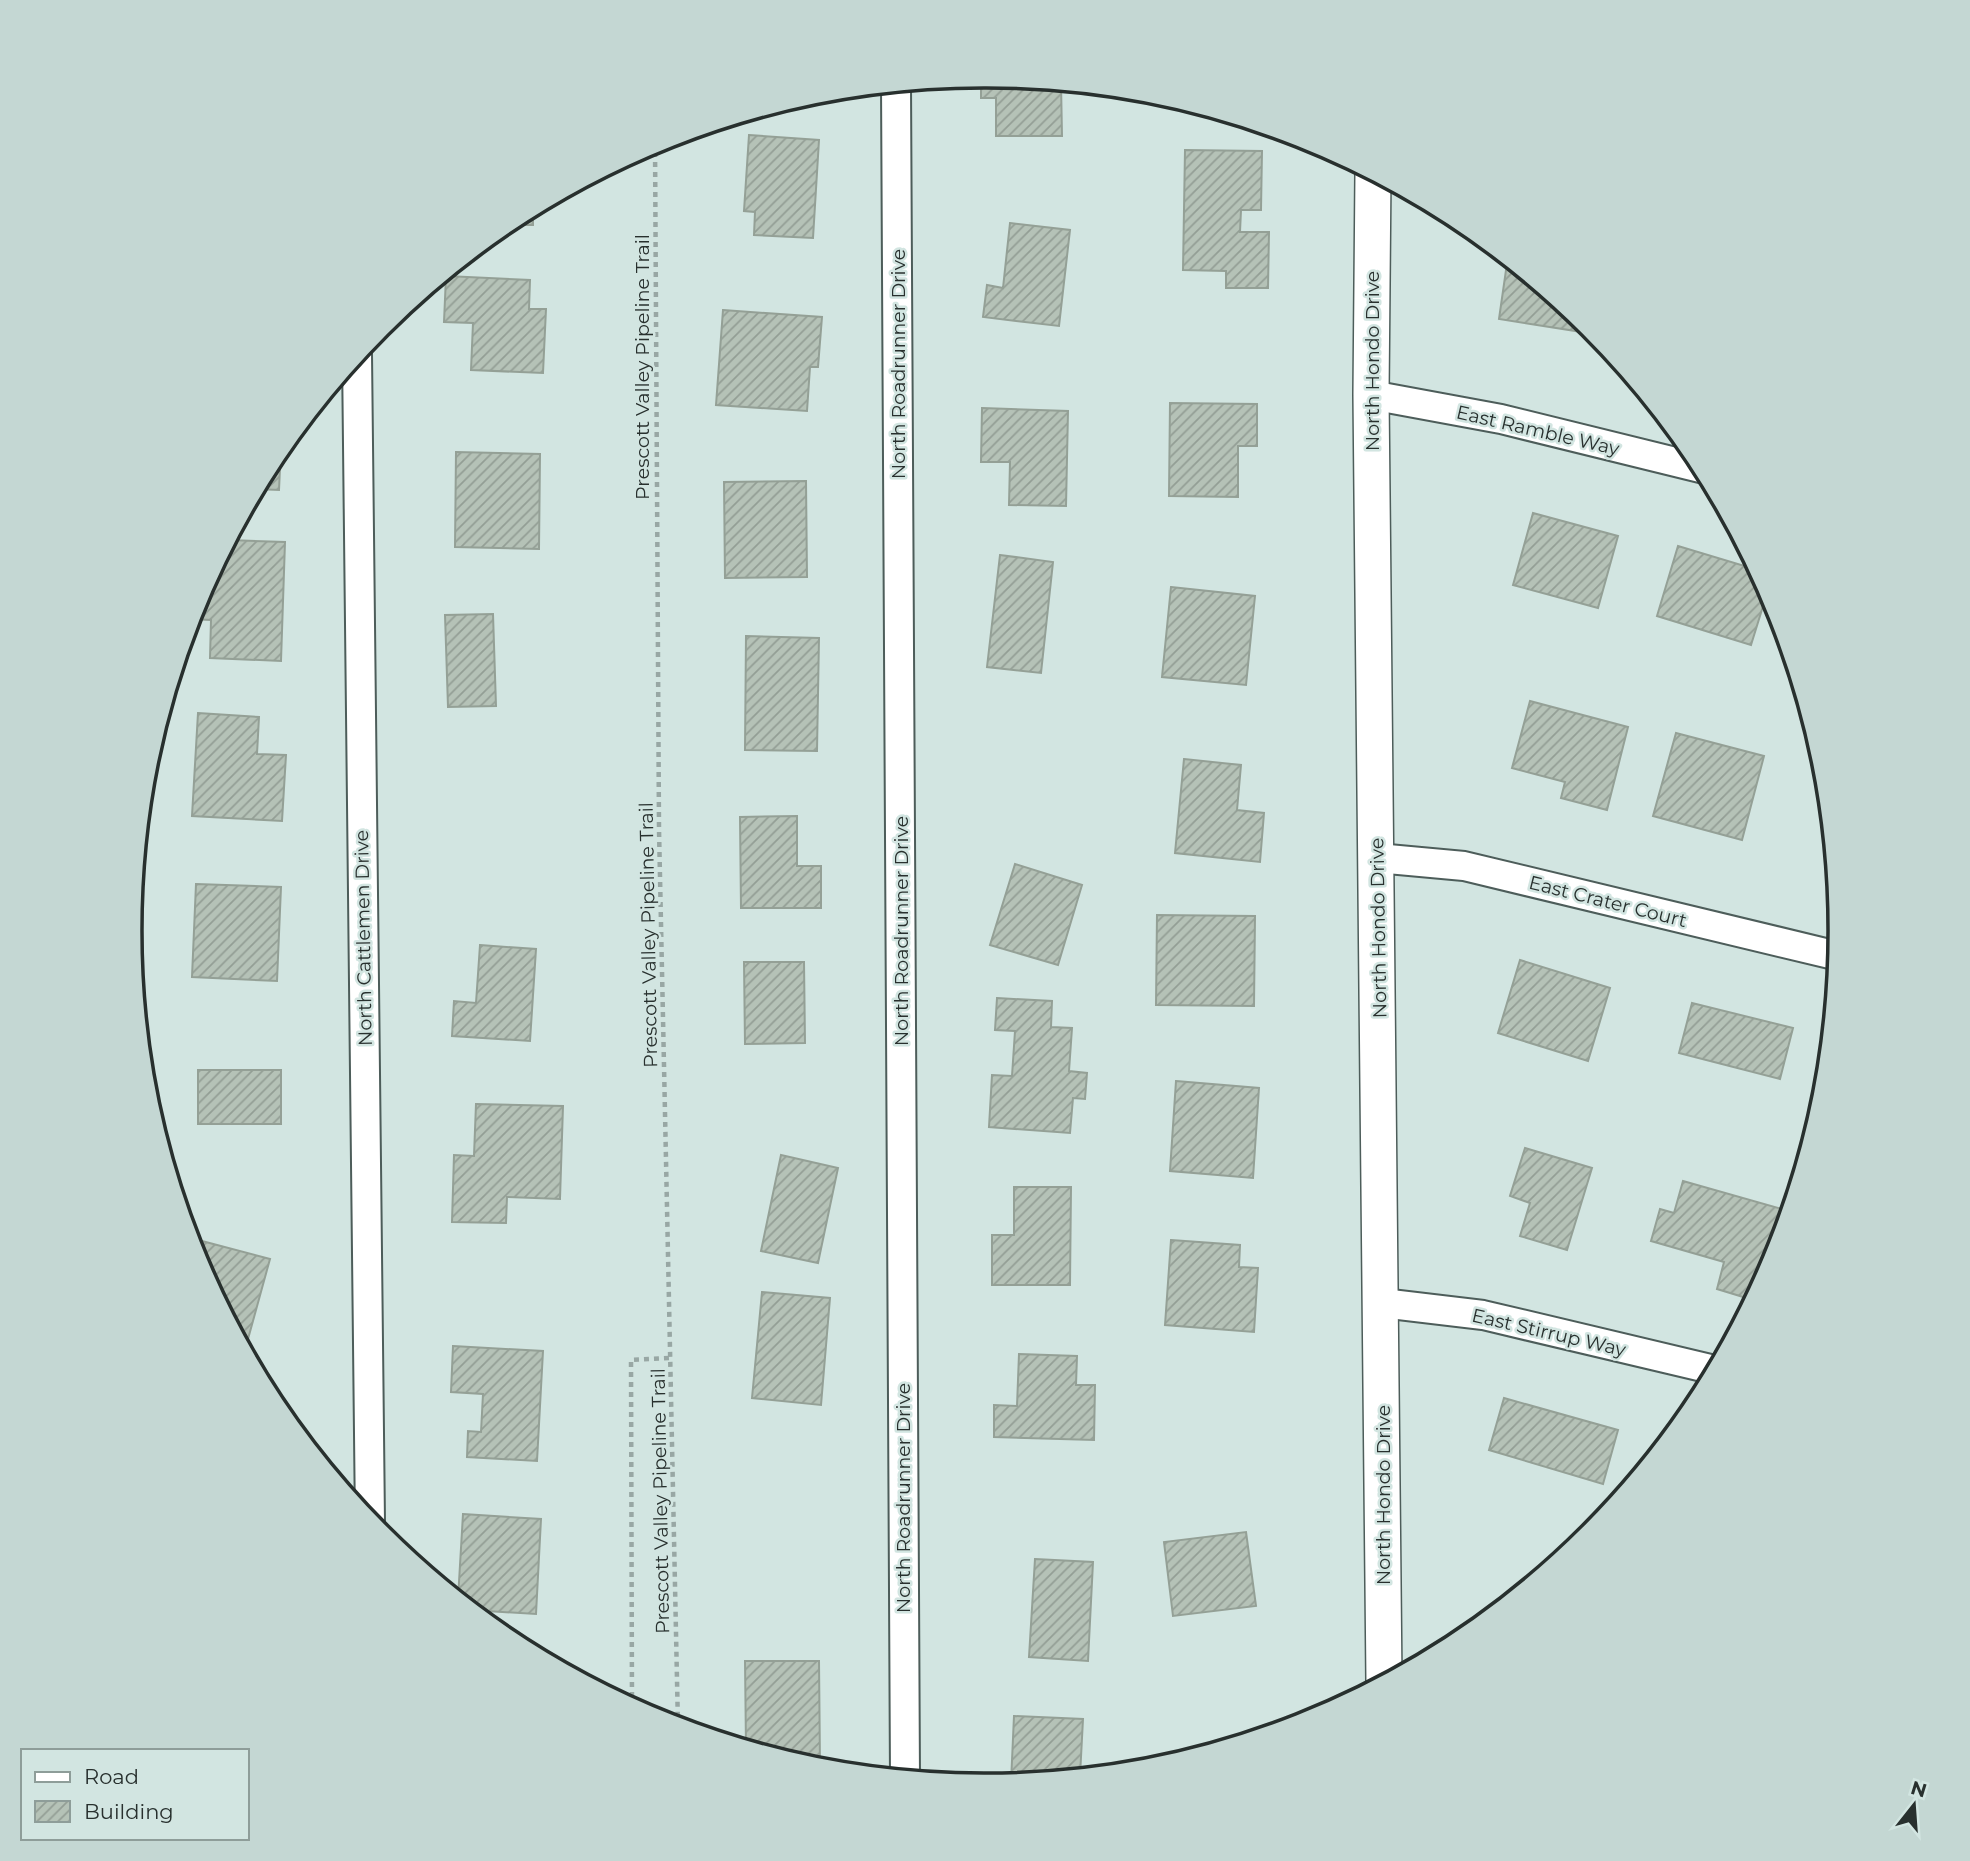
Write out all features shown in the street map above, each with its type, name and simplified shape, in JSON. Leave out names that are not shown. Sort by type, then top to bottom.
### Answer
[{"type":"street","name":"North Roadrunner Drive","points":[[896,93],[905,1769]]},
{"type":"street","name":"North Hondo Drive","points":[[1373,182],[1371,395],[1384,1673]]},
{"type":"street","name":"North Cattlemen Drive","points":[[357,368],[370,1506]]},
{"type":"street","name":"East Ramble Way","points":[[1371,395],[1501,419],[1688,465]]},
{"type":"street","name":"East Crater Court","points":[[1377,858],[1464,866],[1827,953]]},
{"type":"street","name":"East Stirrup Way","points":[[1382,1303],[1483,1315],[1705,1368]]},
{"type":"path","name":"Prescott Valley Pipeline Trail","points":[[655,155],[659,829],[678,1715]]},
{"type":"path","points":[[632,1696],[631,1360],[671,1358]]},
{"type":"building","points":[[981,88],[1061,91],[1062,136],[996,136],[996,98],[981,98]]},
{"type":"building","points":[[749,135],[819,140],[813,238],[754,235],[755,212],[744,211]]},
{"type":"building","points":[[1185,150],[1262,151],[1261,210],[1241,210],[1240,232],[1269,232],[1268,288],[1226,288],[1226,271],[1183,270]]},
{"type":"building","points":[[1010,223],[1070,230],[1059,326],[983,317],[987,285],[1003,288]]},
{"type":"building","points":[[1506,270],[1508,270],[1578,331],[1499,319]]},
{"type":"building","points":[[454,276],[530,280],[529,309],[546,309],[543,373],[471,370],[473,323],[444,322],[446,283]]},
{"type":"building","points":[[723,310],[822,317],[818,367],[810,367],[807,411],[716,405]]},
{"type":"building","points":[[1170,403],[1257,404],[1257,446],[1238,446],[1238,497],[1169,496]]},
{"type":"building","points":[[982,408],[1068,411],[1066,506],[1009,505],[1010,462],[981,462]]},
{"type":"building","points":[[456,452],[540,454],[539,549],[455,547]]},
{"type":"building","points":[[280,469],[279,490],[267,489]]},
{"type":"building","points":[[806,481],[807,577],[725,578],[724,482]]},
{"type":"building","points":[[1533,513],[1618,536],[1598,608],[1513,585]]},
{"type":"building","points":[[238,540],[285,542],[281,661],[210,658],[211,620],[202,620]]},
{"type":"building","points":[[1678,546],[1745,566],[1763,606],[1751,645],[1657,616]]},
{"type":"building","points":[[1000,555],[1053,562],[1041,673],[987,667]]},
{"type":"building","points":[[1171,587],[1255,596],[1246,685],[1162,677]]},
{"type":"building","points":[[493,614],[496,706],[448,707],[445,615]]},
{"type":"building","points":[[746,636],[819,638],[817,751],[745,750]]},
{"type":"building","points":[[1530,701],[1628,727],[1607,810],[1561,798],[1565,782],[1512,768]]},
{"type":"building","points":[[198,713],[259,717],[257,754],[286,755],[282,821],[192,816]]},
{"type":"building","points":[[1676,733],[1764,756],[1742,840],[1653,816]]},
{"type":"building","points":[[1184,759],[1241,765],[1237,810],[1264,813],[1260,862],[1175,853]]},
{"type":"building","points":[[797,816],[797,866],[821,866],[821,908],[741,908],[740,817]]},
{"type":"building","points":[[1015,864],[1082,885],[1058,965],[990,945]]},
{"type":"building","points":[[196,884],[281,887],[277,981],[192,977]]},
{"type":"building","points":[[1157,915],[1255,916],[1254,1006],[1156,1005]]},
{"type":"building","points":[[480,945],[536,949],[530,1041],[452,1036],[454,1001],[476,1003]]},
{"type":"building","points":[[1520,960],[1610,988],[1588,1061],[1498,1033]]},
{"type":"building","points":[[744,962],[804,962],[805,1043],[745,1044]]},
{"type":"building","points":[[997,998],[1052,1001],[1051,1027],[1072,1028],[1069,1071],[1087,1073],[1085,1099],[1073,1098],[1070,1133],[989,1127],[992,1075],[1012,1076],[1015,1031],[995,1030]]},
{"type":"building","points":[[1692,1003],[1793,1028],[1780,1079],[1679,1053]]},
{"type":"building","points":[[198,1070],[281,1070],[281,1124],[198,1124]]},
{"type":"building","points":[[1176,1081],[1259,1088],[1253,1178],[1170,1171]]},
{"type":"building","points":[[476,1104],[563,1106],[560,1199],[507,1197],[506,1223],[452,1222],[454,1155],[474,1156]]},
{"type":"building","points":[[1525,1148],[1592,1168],[1567,1250],[1520,1236],[1530,1203],[1510,1196]]},
{"type":"building","points":[[781,1155],[838,1168],[818,1263],[761,1251]]},
{"type":"building","points":[[1683,1181],[1780,1209],[1744,1297],[1717,1289],[1724,1262],[1651,1241],[1660,1209],[1674,1213]]},
{"type":"building","points":[[1014,1187],[1071,1187],[1070,1285],[992,1285],[992,1235],[1014,1235]]},
{"type":"building","points":[[1171,1240],[1240,1245],[1239,1267],[1258,1268],[1254,1332],[1165,1325]]},
{"type":"building","points":[[202,1242],[270,1259],[248,1339],[229,1303]]},
{"type":"building","points":[[762,1292],[830,1298],[821,1405],[752,1398]]},
{"type":"building","points":[[453,1346],[543,1351],[537,1461],[467,1457],[468,1431],[481,1432],[483,1394],[451,1392]]},
{"type":"building","points":[[1019,1354],[1077,1356],[1076,1385],[1095,1385],[1094,1440],[994,1437],[994,1405],[1017,1406]]},
{"type":"building","points":[[1504,1398],[1618,1430],[1603,1484],[1489,1450]]},
{"type":"building","points":[[463,1514],[541,1519],[536,1614],[489,1611],[459,1588]]},
{"type":"building","points":[[1246,1532],[1256,1606],[1173,1616],[1164,1542]]},
{"type":"building","points":[[1035,1559],[1093,1562],[1088,1661],[1029,1657]]},
{"type":"building","points":[[745,1661],[819,1661],[820,1757],[746,1739]]},
{"type":"building","points":[[1014,1716],[1083,1719],[1080,1768],[1011,1773]]}]
